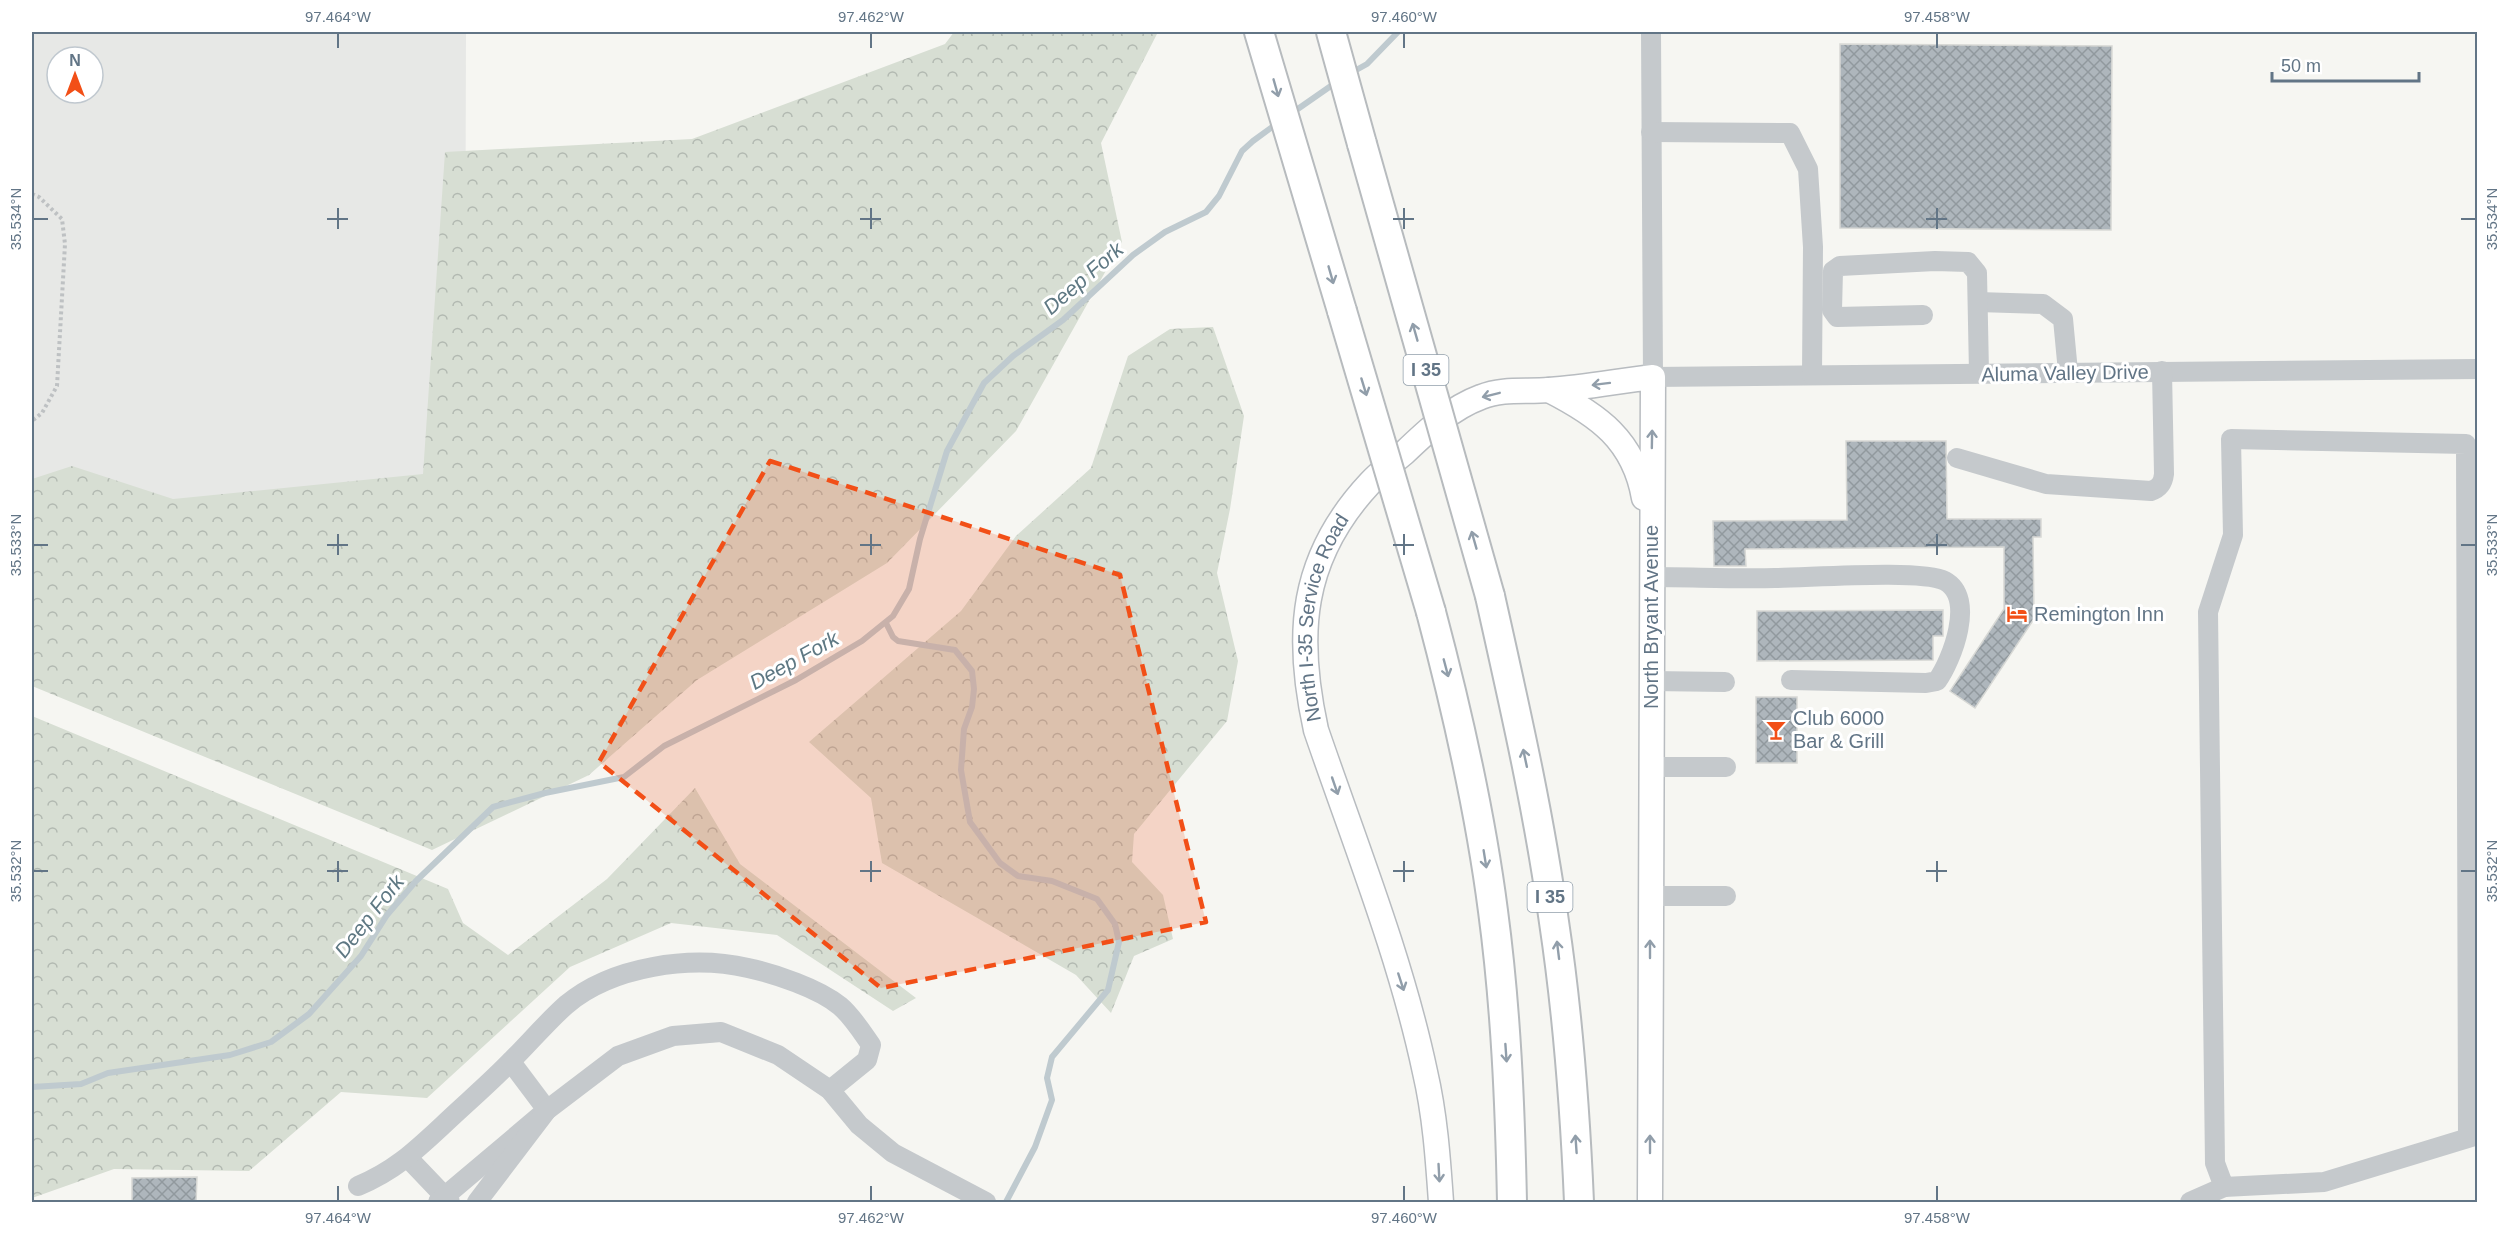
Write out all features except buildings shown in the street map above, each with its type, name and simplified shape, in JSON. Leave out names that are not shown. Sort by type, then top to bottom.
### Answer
[{"type":"highway","points":[[1259,32],[1431,612],[1465,752],[1494,912],[1510,1109],[1512,1203]]},
{"type":"highway","name":"I 35","points":[[1331,32],[1490,596],[1536,807],[1555,922],[1568,1035],[1579,1203]]},
{"type":"highway","points":[[1342,32],[1362,144]]},
{"type":"main road","name":"North I-35 Service Road","points":[[1441,1203],[1438,1147],[1427,1083],[1407,1002],[1316,730],[1306,687],[1305,614],[1309,593],[1328,546],[1346,513],[1370,483],[1456,409],[1482,396],[1507,391],[1549,390],[1653,377]]},
{"type":"main road","name":"North Bryant Avenue","points":[[1650,1203],[1653,377]]},
{"type":"main road","points":[[1549,390],[1582,407],[1598,419],[1616,435],[1627,450],[1641,483],[1651,539]]},
{"type":"street","name":"North Bryant Avenue","points":[[1651,32],[1653,377]]},
{"type":"street","points":[[1651,132],[1790,133],[1808,169],[1813,247],[1812,375]]},
{"type":"street","points":[[1923,315],[1837,317],[1832,310],[1833,271],[1840,266],[1968,262],[1977,273],[1979,374]]},
{"type":"street","points":[[1978,302],[2043,304],[2063,319],[2068,372]]},
{"type":"street","name":"Aluma Valley Drive","points":[[1653,377],[2478,369]]},
{"type":"street","points":[[1957,458],[2046,484],[2151,490],[2158,488],[2164,480],[2162,372]]},
{"type":"street","points":[[2190,1203],[2224,1187],[2324,1182],[2473,1136],[2466,444],[2231,439],[2234,535],[2208,612],[2215,1163],[2224,1187]]},
{"type":"street","points":[[1651,577],[1911,576],[1935,577],[1951,585],[1959,603],[1959,627],[1946,665],[1936,681],[1926,683],[1791,680]]},
{"type":"street","points":[[1651,681],[1725,682]]},
{"type":"street","points":[[1651,767],[1726,767]]},
{"type":"street","points":[[1651,896],[1726,896]]},
{"type":"street","points":[[358,1186],[384,1175],[408,1158],[511,1062],[566,1005],[584,993],[620,976],[658,966],[695,961],[727,963],[757,970],[793,983],[826,997],[841,1007],[871,1045],[867,1060],[830,1090]]},
{"type":"street","points":[[408,1158],[444,1200],[547,1110],[618,1056],[673,1036],[721,1032],[778,1055],[830,1090],[859,1125],[893,1153],[985,1202]]},
{"type":"street","points":[[511,1062],[547,1110]]},
{"type":"street","points":[[477,1203],[547,1110]]},
{"type":"path","points":[[32,194],[39,197],[62,219],[64,244],[57,386],[42,413],[32,421]]},
{"type":"highlighted area","points":[[770,461],[1120,575],[1206,922],[881,988],[599,762]]},
{"type":"shaded area","points":[[32,32],[466,32],[464,726],[32,667]]},
{"type":"green space","points":[[954,32],[1158,32],[1101,143],[1122,242],[1016,431],[887,563],[697,680],[589,775],[432,850],[32,686],[32,479],[72,466],[173,499],[423,474],[445,152],[692,139],[945,44]]},
{"type":"green space","points":[[1213,327],[1244,416],[1230,509],[1217,573],[1238,661],[1227,721],[1134,834],[1132,862],[1163,895],[1173,939],[1134,956],[1111,1013],[1076,975],[882,863],[871,798],[809,742],[961,611],[1016,536],[1091,468],[1128,356],[1170,329]]},
{"type":"green space","points":[[32,716],[448,889],[463,923],[508,955],[607,879],[695,788],[740,864],[916,998],[893,1011],[777,935],[671,923],[570,967],[427,1098],[341,1092],[249,1171],[114,1169],[32,1198]]},
{"type":"waterway","name":"Deep Fork","points":[[1349,74],[1367,64],[1398,32]]},
{"type":"waterway","name":"Deep Fork","points":[[1292,113],[1338,81]]},
{"type":"waterway","name":"Deep Fork","points":[[32,1087],[81,1084],[108,1073],[230,1055],[271,1042],[309,1014],[361,956],[387,915],[416,881],[493,807],[545,793],[624,777],[664,746],[796,680],[862,641],[893,616],[909,589],[920,539],[947,451],[984,383],[1013,356],[1063,320],[1133,255],[1165,232],[1206,212],[1219,196],[1242,151],[1279,122]]},
{"type":"waterway","points":[[886,623],[893,637],[898,641],[955,650],[972,671],[974,689],[972,707],[964,729],[961,770],[970,822],[1000,863],[1018,876],[1052,881],[1097,899],[1115,924],[1119,942],[1108,990],[1052,1057],[1047,1078],[1052,1100],[1035,1147],[1006,1202]]},
{"type":"place","name":"Remington Inn","points":[[2017,614]]},
{"type":"place","name":"Club 6000 Bar & Grill","points":[[1776,730]]}]
